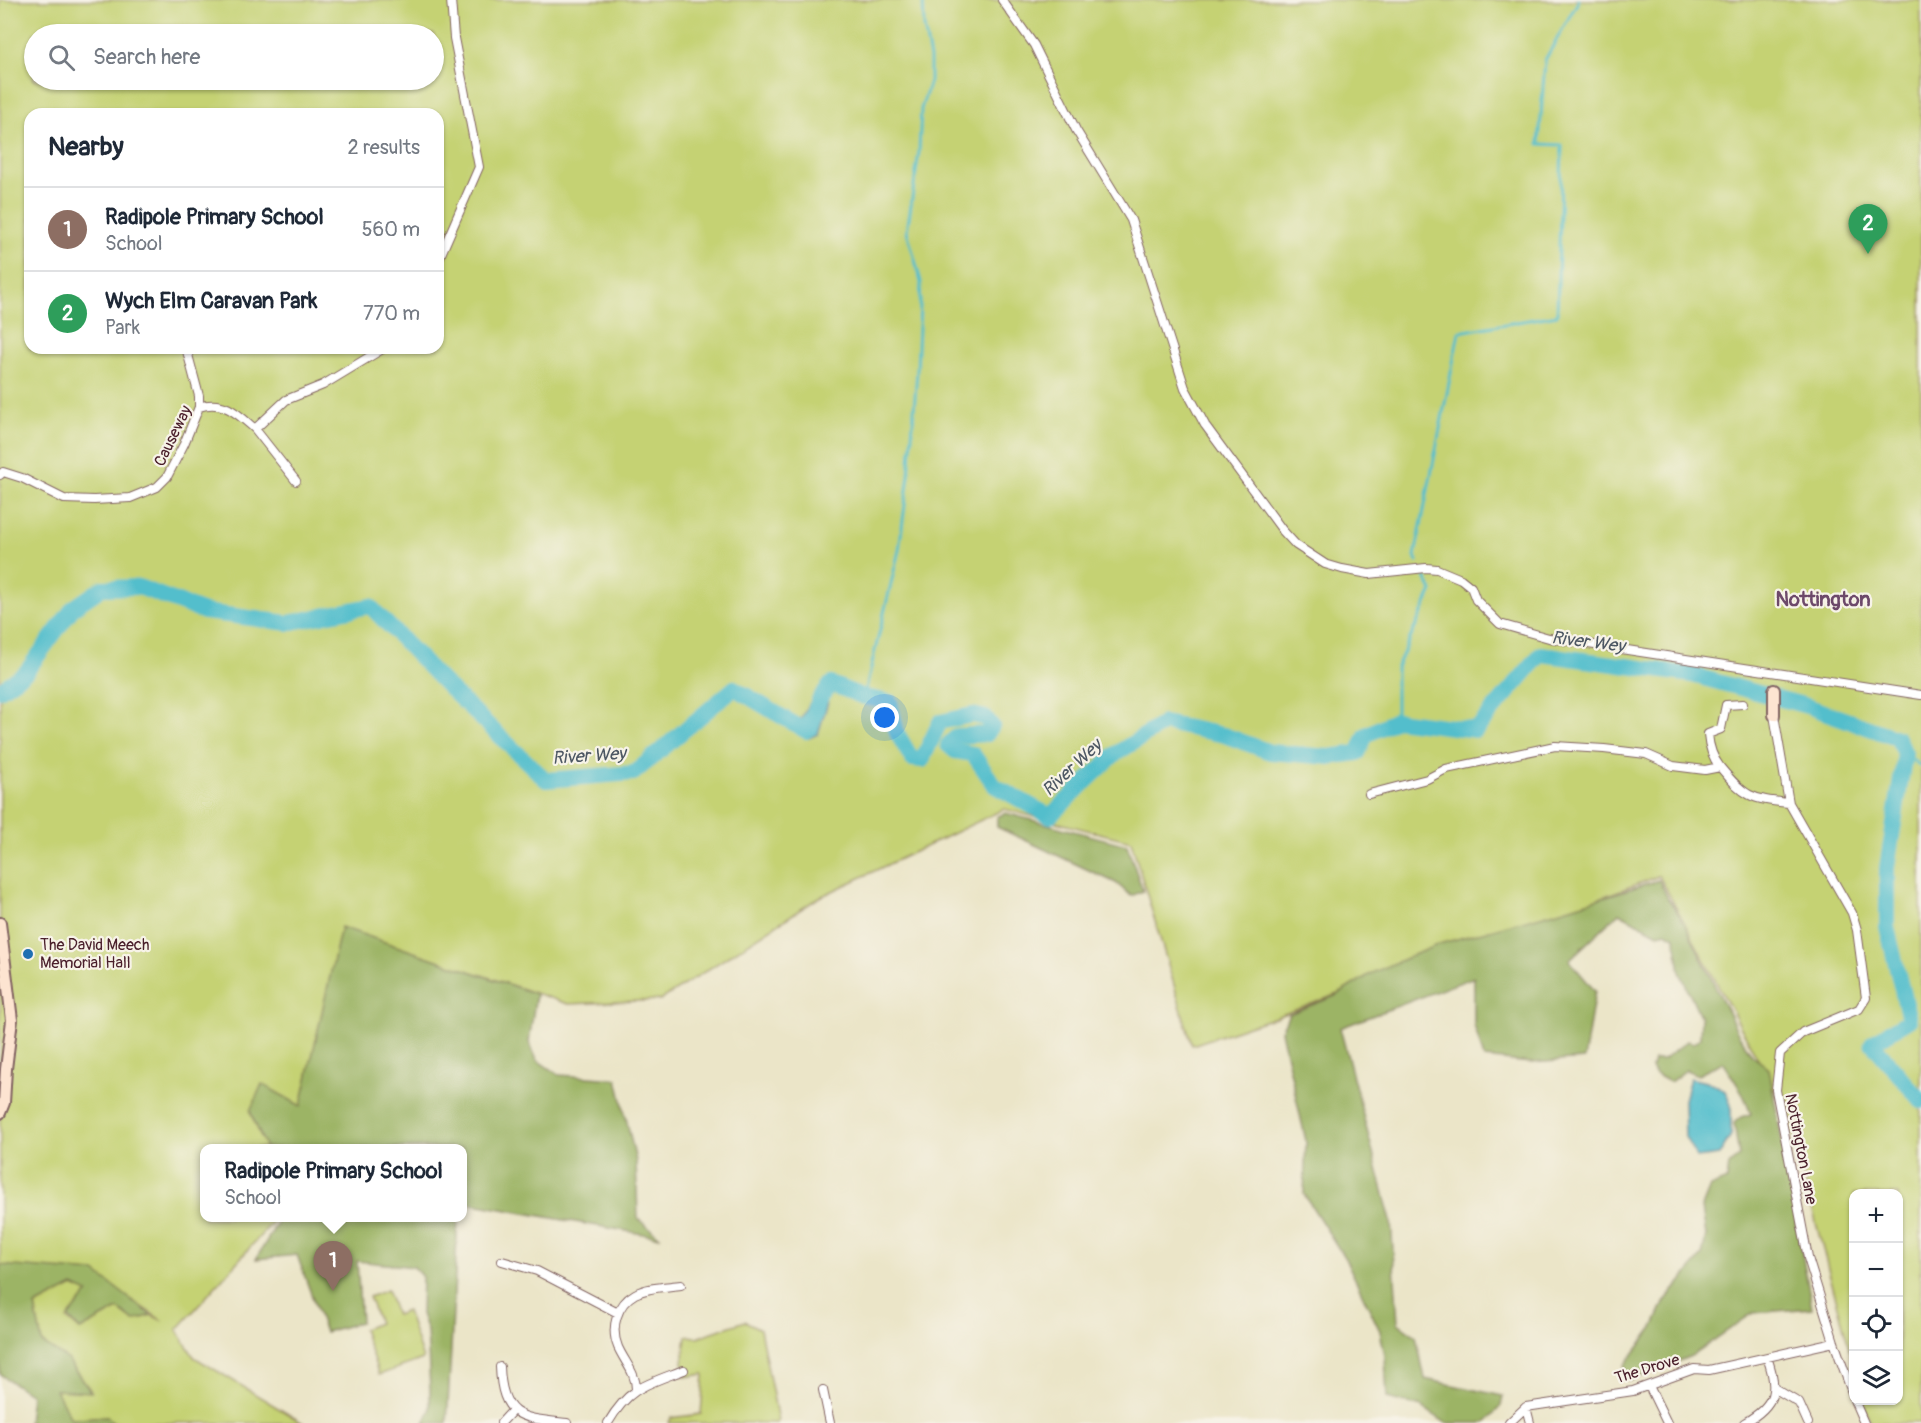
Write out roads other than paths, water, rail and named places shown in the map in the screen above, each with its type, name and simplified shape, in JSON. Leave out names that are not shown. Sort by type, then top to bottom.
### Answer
[{"type":"street","points":[[444,247],[479,167],[454,38],[451,0]]},
{"type":"street","points":[[1002,0],[1034,45],[1076,130],[1131,220],[1185,388],[1205,425],[1283,531],[1296,545],[1325,564],[1355,572],[1377,573],[1437,569],[1461,579],[1471,587],[1476,600],[1500,624],[1549,638],[1921,695]]},
{"type":"street","points":[[188,354],[200,407]]},
{"type":"street","points":[[255,429],[286,400],[323,385],[374,354]]},
{"type":"street","name":"Causeway","points":[[0,474],[3,472],[22,478],[64,499],[130,498],[157,487],[167,477],[200,407],[210,404],[221,405],[235,412],[255,429],[296,481]]},
{"type":"street","points":[[1774,715],[1774,690],[1780,675]]},
{"type":"street","points":[[1743,704],[1726,705],[1721,729],[1708,734],[1709,746],[1715,760],[1736,787],[1758,800],[1789,802]]},
{"type":"street","name":"Nottington Lane","points":[[1774,715],[1789,802],[1852,913],[1857,930],[1866,998],[1859,1009],[1803,1032],[1780,1053],[1776,1090],[1808,1258],[1849,1385]]},
{"type":"street","points":[[1369,794],[1427,779],[1446,770],[1555,746],[1646,754],[1673,766],[1705,770],[1720,767]]},
{"type":"street","points":[[0,923],[12,1020],[4,1103],[0,1113]]},
{"type":"street","points":[[502,1261],[537,1271],[618,1313]]},
{"type":"street","points":[[636,1389],[636,1380],[616,1339],[615,1322],[618,1313],[623,1304],[633,1295],[681,1285]]},
{"type":"street","name":"The Drove","points":[[1526,1407],[1633,1391],[1694,1369],[1709,1370],[1834,1342]]},
{"type":"street","points":[[1751,1422],[1772,1397],[1773,1374],[1767,1357]]},
{"type":"street","points":[[500,1367],[505,1402],[513,1410],[539,1420],[567,1423]]},
{"type":"street","points":[[608,1423],[620,1404],[636,1389],[684,1370]]},
{"type":"street","points":[[1649,1386],[1667,1423]]},
{"type":"street","points":[[1774,1388],[1799,1403],[1808,1423]]},
{"type":"street","points":[[823,1390],[830,1423]]},
{"type":"street","name":"Nottington Lane","points":[[1856,1405],[1864,1423]]},
{"type":"street","points":[[1509,1423],[1526,1407],[1530,1423]]},
{"type":"street","points":[[501,1423],[513,1410]]},
{"type":"water","points":[[814,696],[821,697],[828,702],[818,734],[809,738],[796,727]]},
{"type":"water","points":[[1690,1078],[1714,1084],[1725,1091],[1731,1105],[1731,1135],[1719,1155],[1697,1158],[1685,1137],[1684,1100]]},
{"type":"waterway","points":[[864,697],[899,550],[909,475],[921,282],[907,231],[919,152],[921,109],[930,81],[930,58],[924,27],[923,0]]},
{"type":"waterway","points":[[1417,561],[1415,556],[1459,332],[1557,315],[1562,145],[1539,144],[1545,60],[1579,0]]},
{"type":"waterway","points":[[1396,720],[1396,669],[1432,591],[1425,577]]},
{"type":"waterway","name":"River Wey","points":[[0,690],[26,672],[73,608],[102,588],[139,587],[204,612],[288,623],[370,606],[449,688],[546,780],[634,773],[734,688],[806,731],[820,698],[831,684],[864,697],[890,702],[897,733],[912,759],[922,760],[940,722],[972,715],[986,718],[992,726],[987,734],[957,736],[948,745],[955,751],[973,754],[995,786],[1050,816],[1114,755],[1164,723],[1224,735],[1270,752],[1329,757],[1358,753],[1366,735],[1396,720],[1476,730],[1541,654],[1692,675],[1807,706],[1897,738],[1905,753],[1887,868],[1887,927],[1909,1020],[1872,1043],[1921,1101]]},
{"type":"waterway","points":[[1905,753],[1921,767]]},
{"type":"place","name":"Wych Elm Caravan Park","points":[[1868,254]]},
{"type":"place","name":"The David Meech Memorial Hall","points":[[28,954]]},
{"type":"place","name":"Radipole Primary School","points":[[333,1291]]},
{"type":"district","name":"Nottington","points":[[1823,599]]}]
